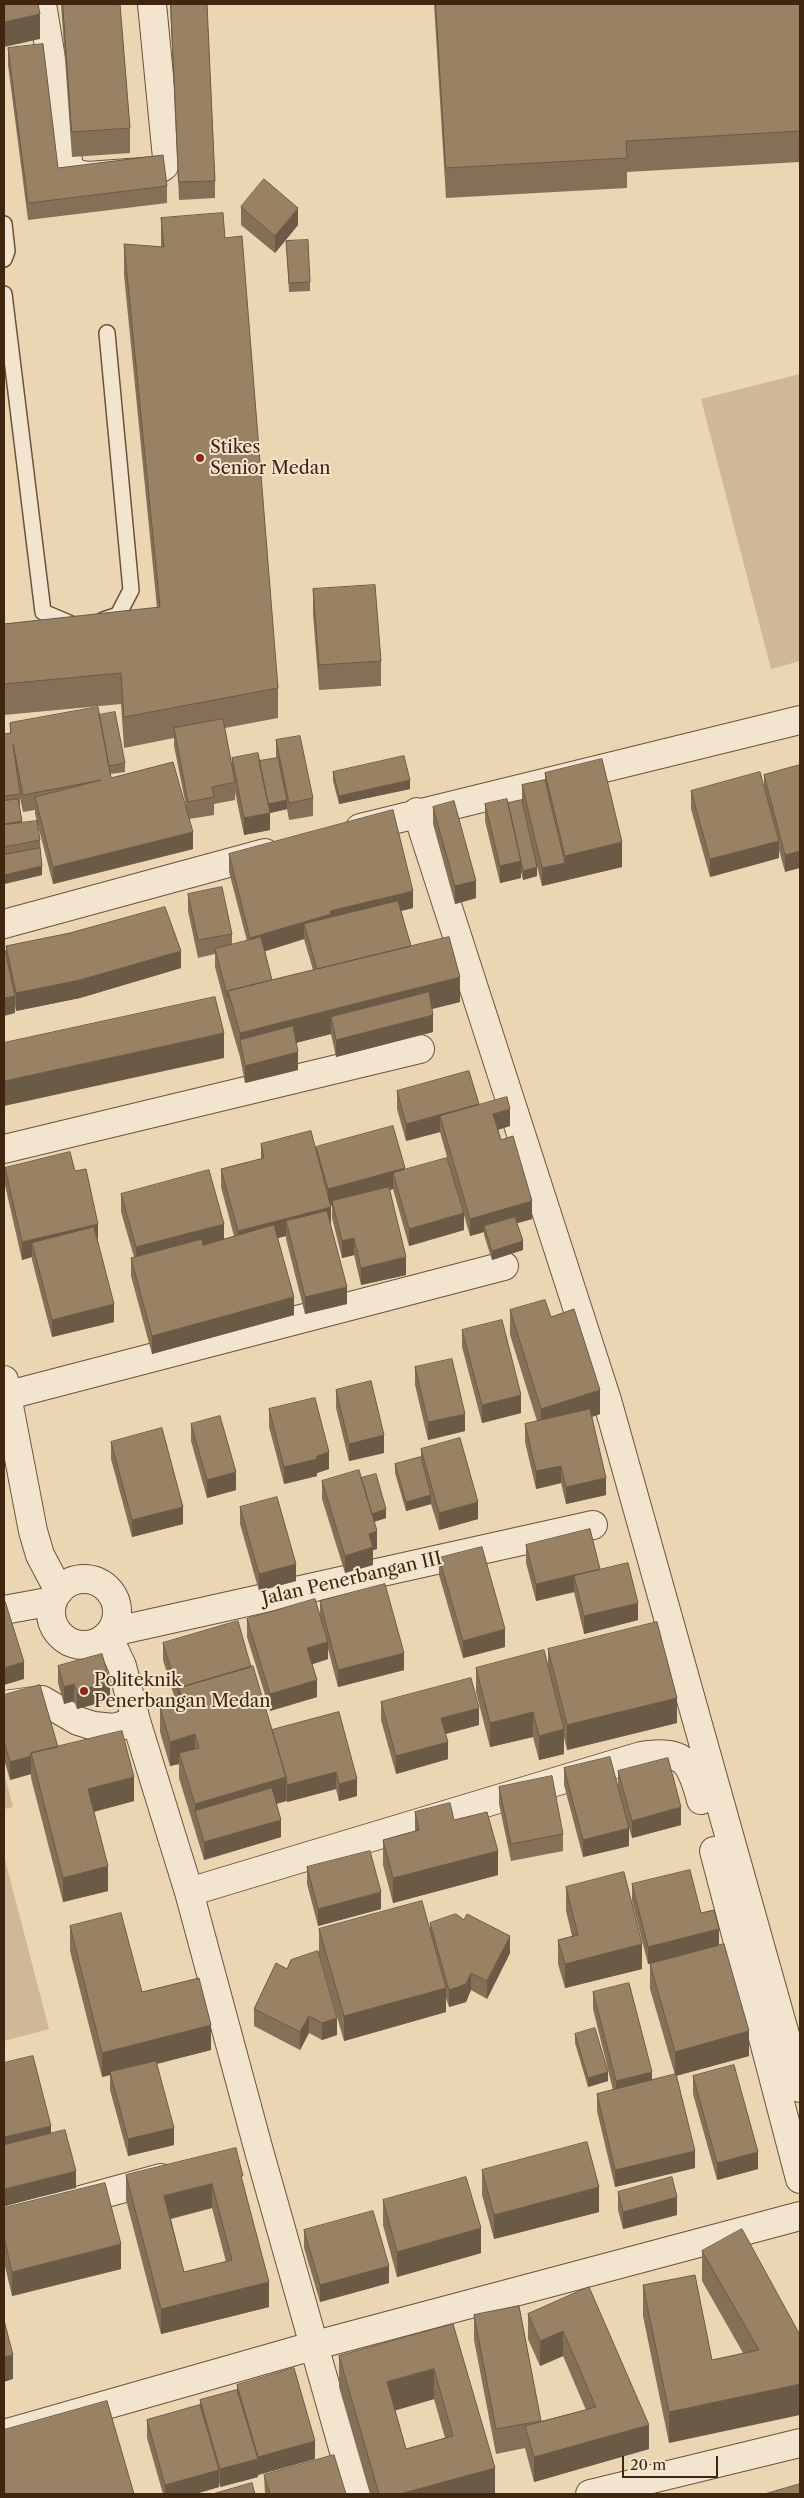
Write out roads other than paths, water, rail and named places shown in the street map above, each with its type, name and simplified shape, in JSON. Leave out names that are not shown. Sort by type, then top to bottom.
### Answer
[{"type":"street","points":[[42,4],[69,167],[77,174],[88,176],[156,171],[164,166],[167,158],[152,4]]},
{"type":"street","points":[[340,833],[417,812],[800,720]]},
{"type":"street","points":[[417,812],[607,1400],[800,2088]]},
{"type":"street","points":[[4,924],[292,846]]},
{"type":"street","points":[[4,1148],[420,1049]]},
{"type":"street","points":[[4,1610],[56,1596],[75,1580],[88,1579],[102,1584],[111,1593],[117,1606],[116,1620],[110,1634],[90,1644],[82,1644],[66,1638],[55,1626],[52,1618],[56,1596],[40,1555],[36,1539],[5,1388],[504,1266]]},
{"type":"street","name":"Jalan Penerbangan III","points":[[110,1634],[593,1525]]},
{"type":"street","points":[[110,1634],[122,1666],[136,1721],[189,1892],[259,2151],[316,2345],[356,2494]]},
{"type":"street","points":[[4,1705],[42,1700],[78,1721],[94,1726],[114,1728],[136,1721]]},
{"type":"street","points":[[189,1892],[641,1756],[662,1753],[679,1756],[690,1766],[696,1783],[800,2179]]},
{"type":"street","points":[[230,2159],[259,2151]]},
{"type":"street","points":[[4,2221],[183,2172]]},
{"type":"street","points":[[4,2434],[316,2345],[800,2216]]},
{"type":"street","points":[[590,2494],[800,2443]]},
{"type":"lane","points":[[4,224],[7,240],[4,259]]},
{"type":"lane","points":[[4,294],[43,612],[78,627],[118,616],[131,590],[106,333]]},
{"type":"place","name":"Stikes Senior Medan","points":[[200,458]]},
{"type":"place","name":"Politeknik Penerbangan Medan","points":[[84,1691]]}]
